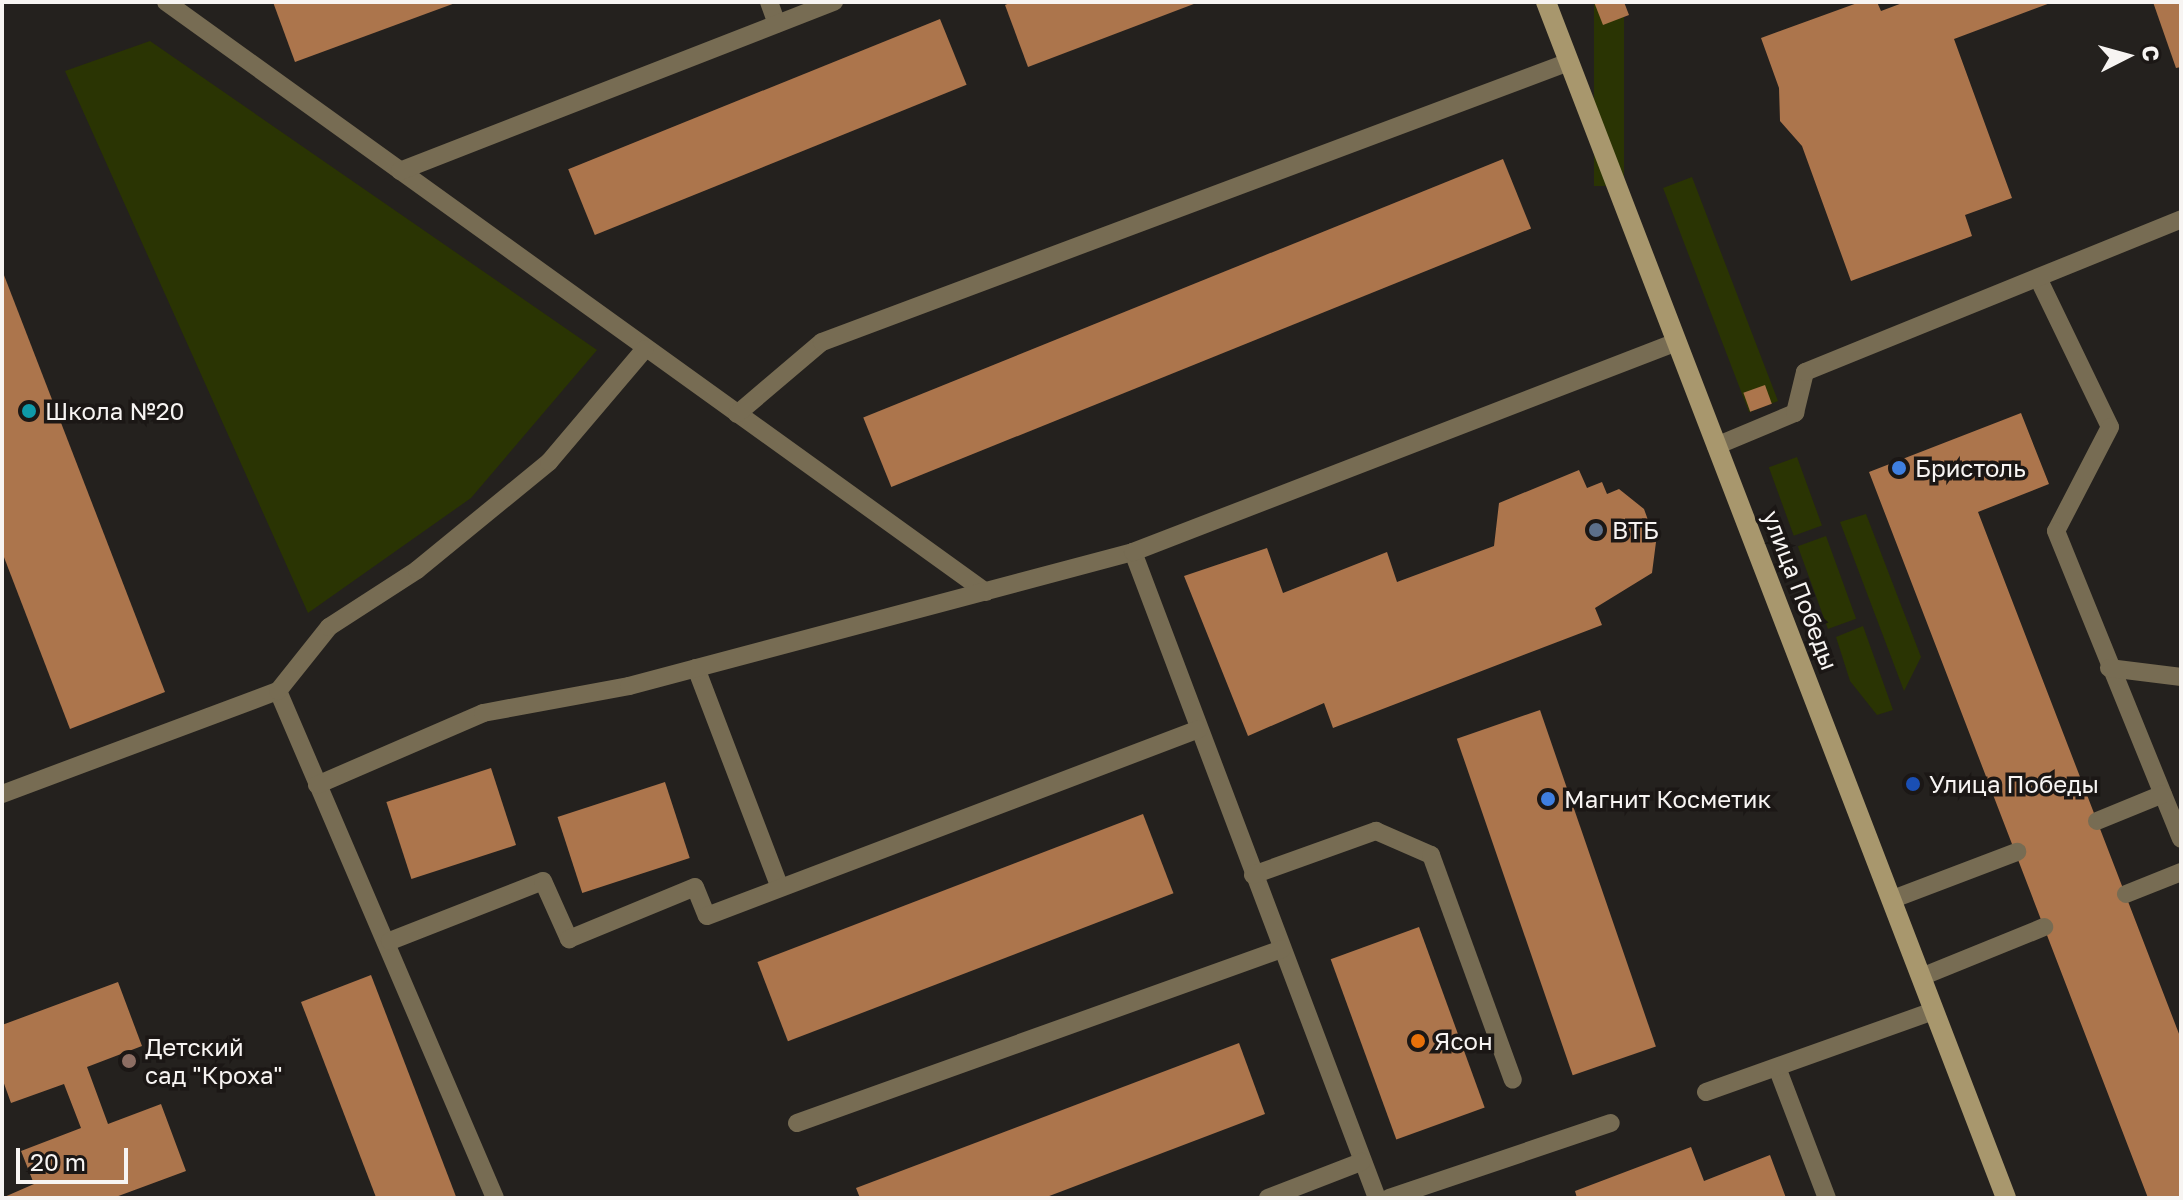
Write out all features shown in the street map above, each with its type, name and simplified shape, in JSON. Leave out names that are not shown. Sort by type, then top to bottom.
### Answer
[{"type":"main road","name":"улица Победы","points":[[1546,2],[1674,343],[1893,899],[2006,1198]]},
{"type":"lane","points":[[166,2],[986,592]]},
{"type":"lane","points":[[769,2],[777,24]]},
{"type":"lane","points":[[400,171],[834,2]]},
{"type":"lane","points":[[737,414],[822,342],[1569,62]]},
{"type":"lane","points":[[1716,446],[1795,413],[1805,372],[2181,219]]},
{"type":"lane","points":[[2038,278],[2110,427],[2056,531],[2109,668],[2181,839]]},
{"type":"lane","points":[[317,785],[483,713],[696,668],[1133,552],[1674,343]]},
{"type":"lane","points":[[2,794],[278,691],[329,627],[417,570],[549,462],[645,349]]},
{"type":"lane","points":[[1133,552],[1377,1198]]},
{"type":"lane","points":[[696,668],[780,888]]},
{"type":"lane","points":[[2109,668],[2181,677]]},
{"type":"lane","points":[[278,691],[317,785],[390,941],[495,1198]]},
{"type":"lane","points":[[390,941],[543,881],[569,939],[695,887],[707,916],[1199,729]]},
{"type":"lane","points":[[2097,821],[2163,794]]},
{"type":"lane","points":[[1253,875],[1376,831],[1431,855],[1513,1080]]},
{"type":"lane","points":[[1893,899],[2017,852]]},
{"type":"lane","points":[[2126,894],[2181,872]]},
{"type":"lane","points":[[1921,977],[2044,927]]},
{"type":"lane","points":[[797,1123],[1282,949]]},
{"type":"lane","points":[[1706,1092],[1778,1070],[1934,1011]]},
{"type":"lane","points":[[1778,1070],[1827,1198]]},
{"type":"lane","points":[[1389,1198],[1611,1123]]},
{"type":"lane","points":[[1268,1198],[1361,1162]]},
{"type":"green space","points":[[1594,2],[1624,2],[1624,186],[1594,186]]},
{"type":"green space","points":[[150,41],[597,350],[471,498],[308,613],[65,71]]},
{"type":"green space","points":[[1692,177],[1778,401],[1749,412],[1663,188]]},
{"type":"green space","points":[[1797,457],[1822,526],[1794,536],[1769,467]]},
{"type":"green space","points":[[1866,514],[1921,657],[1904,691],[1840,522]]},
{"type":"green space","points":[[1826,536],[1856,619],[1828,629],[1798,546]]},
{"type":"green space","points":[[1863,626],[1893,710],[1877,715],[1850,681],[1836,637]]},
{"type":"building","points":[[273,2],[458,2],[295,62]]},
{"type":"building","points":[[1012,2],[1199,2],[1028,67],[1005,5]]},
{"type":"building","points":[[1594,2],[1624,2],[1629,15],[1603,25]]},
{"type":"building","points":[[1860,2],[1877,2],[1881,11],[1905,2],[2053,2],[1954,39],[2012,198],[1965,215],[1972,236],[1851,281],[1802,146],[1780,121],[1779,88],[1761,38]]},
{"type":"building","points":[[2153,2],[2181,2],[2181,67],[2176,68]]},
{"type":"building","points":[[940,19],[967,85],[595,235],[568,169]]},
{"type":"building","points":[[1503,159],[1531,229],[891,487],[863,417]]},
{"type":"building","name":"Школа №20","points":[[2,270],[165,692],[70,729],[2,552]]},
{"type":"building","points":[[1765,385],[1772,404],[1750,412],[1743,393]]},
{"type":"building","points":[[2021,413],[2049,484],[1978,512],[2181,1039],[2181,1198],[2148,1198],[1869,472]]},
{"type":"building","points":[[1579,470],[1587,488],[1602,482],[1607,494],[1619,489],[1644,509],[1656,542],[1652,573],[1595,608],[1602,625],[1333,728],[1324,703],[1248,736],[1184,576],[1267,548],[1283,593],[1387,552],[1397,582],[1494,546],[1499,503]]},
{"type":"building","points":[[1540,710],[1656,1047],[1573,1075],[1457,739]]},
{"type":"building","points":[[491,768],[516,845],[411,879],[386,802]]},
{"type":"building","points":[[665,782],[690,858],[582,893],[558,817]]},
{"type":"building","points":[[1143,814],[1173,893],[788,1041],[757,962]]},
{"type":"building","points":[[1419,927],[1485,1107],[1396,1140],[1331,959]]},
{"type":"building","points":[[371,975],[457,1198],[376,1198],[301,1002]]},
{"type":"building","points":[[118,982],[142,1046],[87,1067],[108,1124],[161,1104],[186,1171],[113,1198],[2,1198],[34,1184],[21,1151],[81,1128],[64,1084],[11,1103],[2,1078],[2,1025]]},
{"type":"building","points":[[1239,1043],[1265,1114],[1044,1198],[860,1198],[856,1188]]},
{"type":"building","points":[[1691,1147],[1704,1181],[1770,1155],[1786,1198],[1577,1198],[1575,1191]]},
{"type":"place","name":"Школа №20","points":[[29,411]]},
{"type":"place","name":"Бристоль","points":[[1899,468]]},
{"type":"place","name":"ВТБ","points":[[1596,530]]},
{"type":"place","name":"Улица Победы","points":[[1913,784]]},
{"type":"place","name":"Магнит Косметик","points":[[1548,799]]},
{"type":"place","name":"Ясон","points":[[1418,1041]]},
{"type":"place","name":"Детский сад \"Кроха\"","points":[[129,1061]]}]
